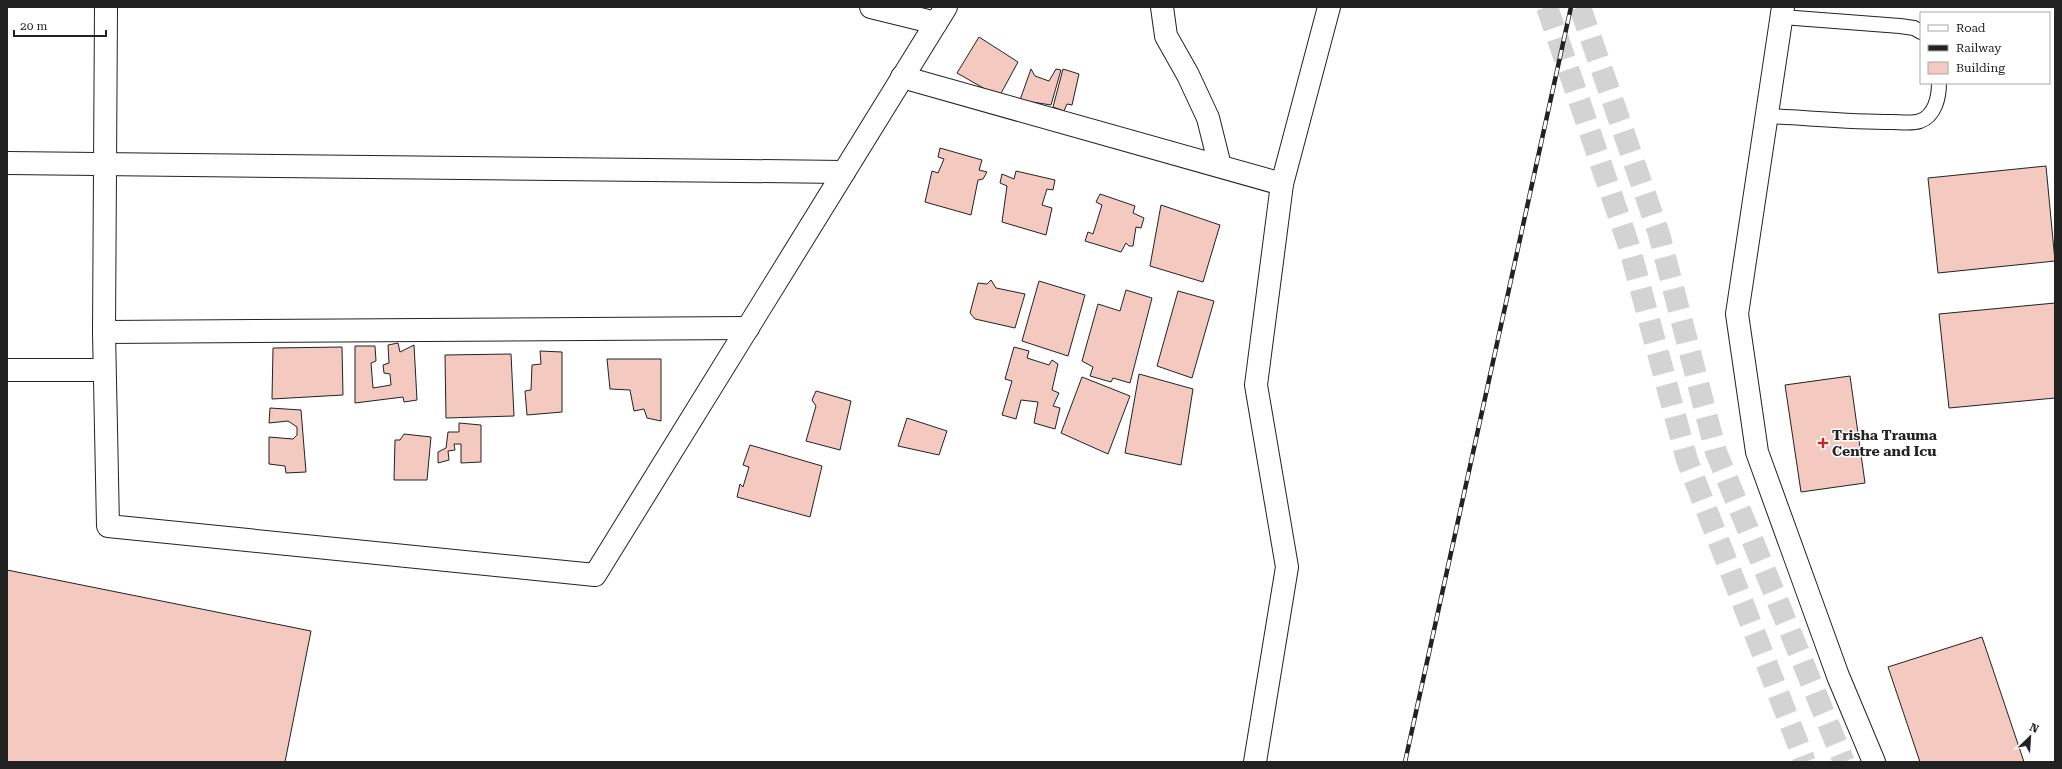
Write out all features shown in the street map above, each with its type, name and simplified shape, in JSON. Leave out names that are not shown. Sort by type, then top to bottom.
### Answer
[{"type":"street","points":[[106,7],[104,370],[108,526],[595,575],[941,15],[871,7]]},
{"type":"street","points":[[1162,7],[1166,36],[1188,75],[1208,118],[1220,166]]},
{"type":"street","points":[[1255,762],[1286,567],[1256,385],[1282,184],[1329,7]]},
{"type":"street","points":[[1783,12],[1737,314],[1757,452],[1838,676],[1874,762]]},
{"type":"street","points":[[902,77],[1282,184]]},
{"type":"street","points":[[7,163],[844,172]]},
{"type":"street","points":[[104,332],[748,328]]},
{"type":"street","points":[[7,370],[104,370]]},
{"type":"lane","points":[[1783,12],[1900,26],[1914,28],[1920,31]]},
{"type":"lane","points":[[1767,116],[1872,122],[1919,122],[1928,116],[1934,108],[1939,94],[1939,84]]},
{"type":"building","points":[[979,37],[1018,62],[999,97],[957,73]]},
{"type":"building","points":[[1031,69],[1035,76],[1049,81],[1056,69],[1061,70],[1051,105],[1020,100]]},
{"type":"building","points":[[1063,69],[1079,74],[1072,105],[1067,104],[1064,111],[1053,107]]},
{"type":"building","points":[[940,148],[982,160],[979,170],[987,172],[983,179],[978,180],[971,215],[925,202],[932,171],[938,173],[944,159],[938,157]]},
{"type":"building","points":[[2046,166],[2055,261],[1938,273],[1928,178]]},
{"type":"building","points":[[1016,171],[1055,180],[1053,190],[1047,189],[1042,205],[1052,208],[1046,235],[1002,222],[1007,186],[1000,183],[1002,174],[1014,179]]},
{"type":"building","points":[[1100,194],[1135,206],[1133,213],[1144,218],[1141,228],[1136,227],[1133,246],[1129,246],[1126,243],[1121,252],[1085,241],[1088,232],[1093,234],[1102,205],[1096,202]]},
{"type":"building","points":[[1161,205],[1220,225],[1203,282],[1150,266]]},
{"type":"building","points":[[991,280],[996,288],[1025,294],[1015,328],[975,319],[970,313],[978,283],[987,284]]},
{"type":"building","points":[[1039,281],[1085,295],[1068,356],[1022,341]]},
{"type":"building","points":[[1126,290],[1152,298],[1130,383],[1113,378],[1111,382],[1090,376],[1093,367],[1082,361],[1098,304],[1120,311]]},
{"type":"building","points":[[1178,291],[1214,301],[1192,378],[1157,366]]},
{"type":"building","points":[[2055,303],[2055,398],[1949,408],[1939,314]]},
{"type":"building","points":[[398,343],[400,352],[414,345],[417,400],[404,402],[403,397],[355,403],[355,346],[375,346],[376,361],[371,363],[373,388],[391,385],[390,374],[384,373],[383,365],[389,363],[388,345]]},
{"type":"building","points":[[342,347],[343,395],[272,399],[273,348]]},
{"type":"building","points":[[1014,347],[1029,351],[1027,358],[1049,365],[1052,360],[1058,364],[1052,390],[1059,393],[1053,406],[1060,408],[1055,429],[1034,423],[1038,402],[1021,400],[1016,419],[1002,415],[1012,381],[1005,379]]},
{"type":"building","points":[[540,351],[562,352],[562,412],[527,415],[525,391],[531,390],[532,365],[541,364]]},
{"type":"building","points":[[511,354],[514,416],[446,418],[445,355]]},
{"type":"building","points":[[607,359],[661,359],[661,421],[647,418],[644,409],[634,411],[630,390],[610,389]]},
{"type":"building","points":[[1139,374],[1193,389],[1181,465],[1125,453]]},
{"type":"building","points":[[1850,376],[1865,483],[1801,492],[1785,385]]},
{"type":"building","points":[[1082,377],[1130,396],[1108,454],[1061,433]]},
{"type":"building","points":[[816,391],[851,401],[840,450],[806,441],[816,406],[812,400]]},
{"type":"building","points":[[270,408],[301,410],[306,472],[286,473],[285,466],[269,464],[269,437],[293,439],[297,435],[297,427],[288,421],[269,423]]},
{"type":"building","points":[[907,418],[947,431],[939,455],[898,446]]},
{"type":"building","points":[[459,423],[481,425],[481,462],[461,463],[461,444],[454,444],[455,450],[448,451],[449,460],[438,463],[438,452],[446,448],[448,432],[459,432]]},
{"type":"building","points":[[404,434],[431,437],[427,480],[394,480],[395,440],[400,440]]},
{"type":"building","points":[[750,445],[822,466],[810,517],[737,497],[740,484],[743,487],[749,467],[743,465]]},
{"type":"building","points":[[7,570],[311,631],[285,762],[7,762]]},
{"type":"building","points":[[1982,637],[2024,762],[1920,762],[1888,667]]},
{"type":"tunnel","points":[[1547,7],[1629,246],[1687,460],[1805,762]]},
{"type":"tunnel","points":[[1580,7],[1659,234],[1716,452],[1844,762]]},
{"type":"railway","points":[[1405,762],[1571,7]]},
{"type":"place","name":"Trisha Trauma Centre and Icu","points":[[1823,443]]}]
